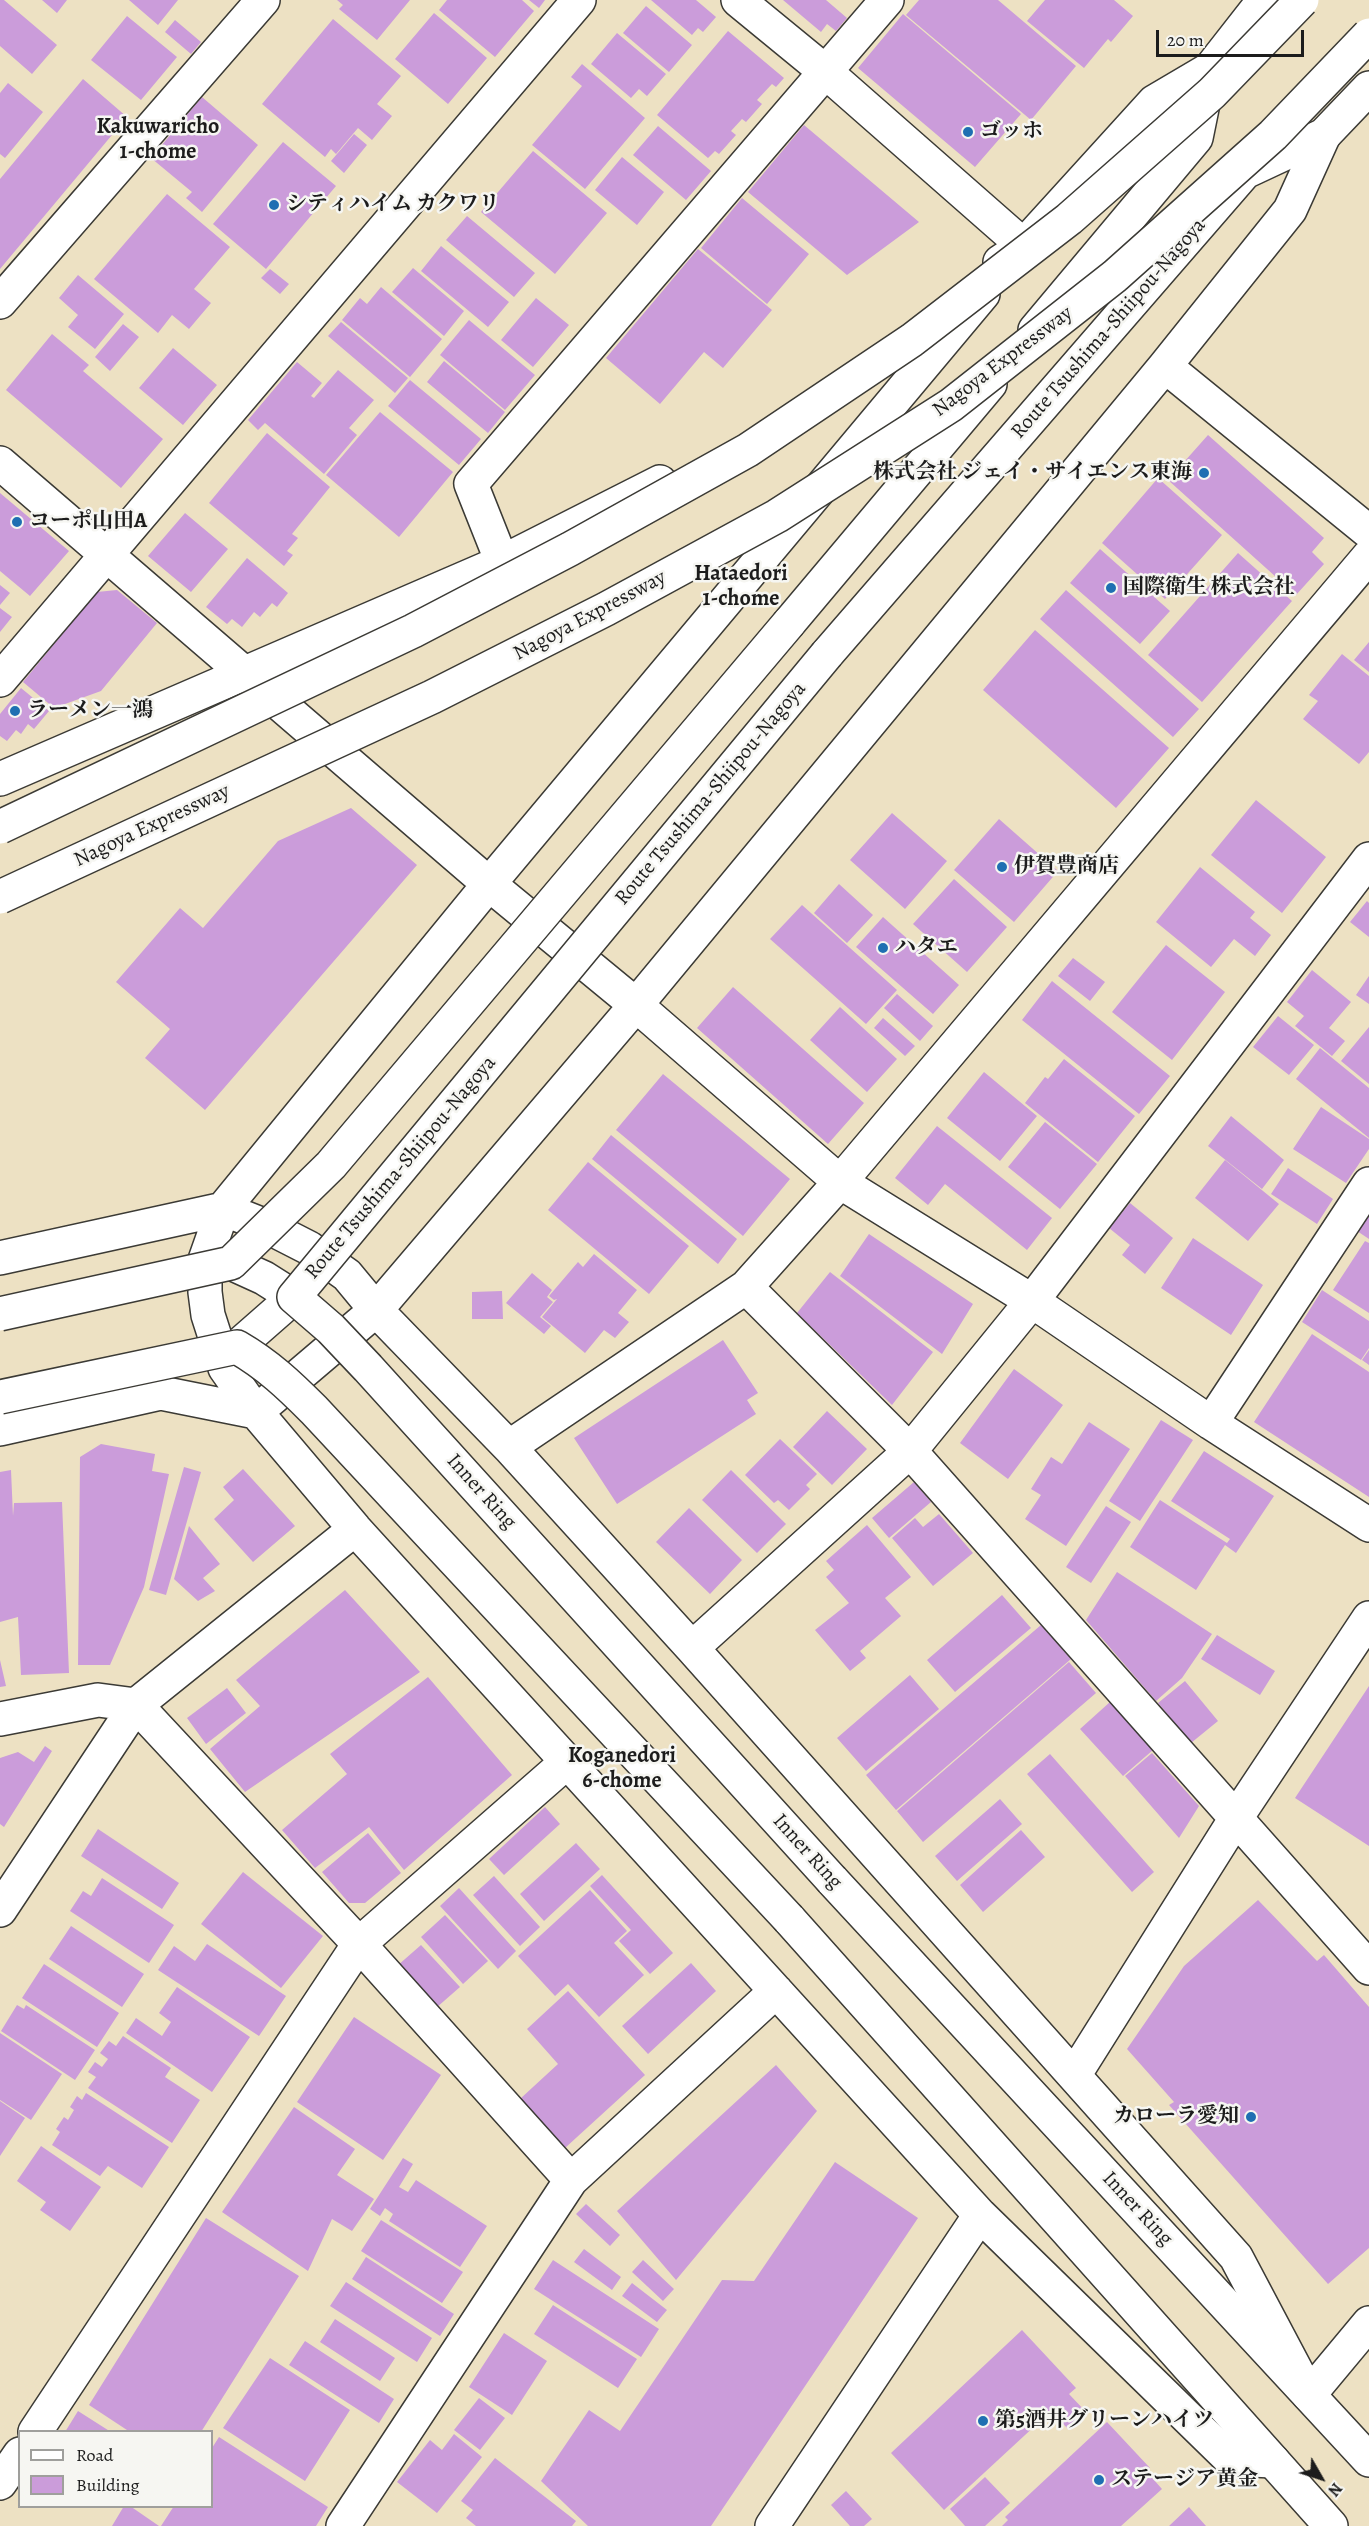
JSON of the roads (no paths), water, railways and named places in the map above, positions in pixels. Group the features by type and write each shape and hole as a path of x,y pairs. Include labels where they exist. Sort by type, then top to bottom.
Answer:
{"main road":[{"path":"0,302 263,0"},
{"path":"0,680 579,0"},
{"path":"738,0 827,73 1024,246"},
{"path":"502,562 471,484 827,73 887,0"},
{"path":"1264,0 1210,69 1154,102 1024,246 489,884 223,1209 206,1260 208,1315 225,1368 256,1412 355,1529 980,2215 1230,2459 1273,2461"},
{"path":"0,827 413,631 570,549 748,450 912,340 1069,219 1212,93 1302,0"},
{"name":"Nagoya Expressway","path":"0,897 432,697 606,609 777,516 951,405 1115,276 1273,135 1369,35"},
{"path":"0,1314 231,1263 331,1165 1196,138 1210,69"},
{"name":"Route Tsushima-Shiipou-Nagoya","path":"0,1397 237,1347 294,1297 827,654 1245,172 1324,135 1369,88"},
{"path":"256,1412 376,1310 636,1005 1165,366 1290,210 1324,135"},
{"path":"0,779 502,562 730,446 1024,246"},
{"path":"1165,366 1369,532"},
{"path":"0,463 489,884 636,1005 840,1182 1032,1300 1211,1423 1369,1526"},
{"path":"509,1447 746,1287 840,1182 1369,556"},
{"path":"692,1648 910,1451 1032,1300 1369,859"},
{"path":"1211,1423 1369,1184"},
{"path":"0,1258 223,1209 266,1226 309,1248 347,1275 376,1310 509,1447 692,1648 1075,2074 1236,2257 1309,2395 1369,2323"},
{"name":"Inner Ring","path":"231,1263 264,1278 294,1297 368,1368 832,1880 1369,2460"},
{"path":"746,1287 910,1451 1369,1968"},
{"path":"237,1347 280,1375 789,1919 1330,2526"},
{"path":"0,1429 161,1393 256,1412"},
{"path":"0,1910 136,1705 355,1529"},
{"path":"1075,2074 1236,1818 1369,1618"},
{"path":"0,1719 98,1700 136,1705 359,1944 572,2180"},
{"path":"35,2430 359,1944 567,1761"},
{"path":"343,2526 572,2180 776,1991"},
{"path":"772,2526 980,2215"},
{"path":"0,2483 18,2457"}],"place":[{"name":"ゴッホ","path":"968,132"},
{"name":"シティハイム カクワリ","path":"274,205"},
{"name":"株式会社 ジェイ・サイエンス東海","path":"1204,473"},
{"name":"コーポ山田A","path":"17,522"},
{"name":"国際衛生 株式会社","path":"1111,588"},
{"name":"ラーメン一鴻","path":"15,711"},
{"name":"伊賀豊商店","path":"1002,867"},
{"name":"ハタエ","path":"883,948"},
{"name":"カローラ愛知","path":"1251,2117"},
{"name":"第5酒井グリーンハイツ","path":"983,2421"},
{"name":"ステージア黄金","path":"1099,2480"}],"district":[{"name":"Kakuwaricho 1-chome","path":"158,140"},
{"name":"Hataedori 1-chome","path":"741,588"},
{"name":"Koganedori 6-chome","path":"622,1770"}]}
